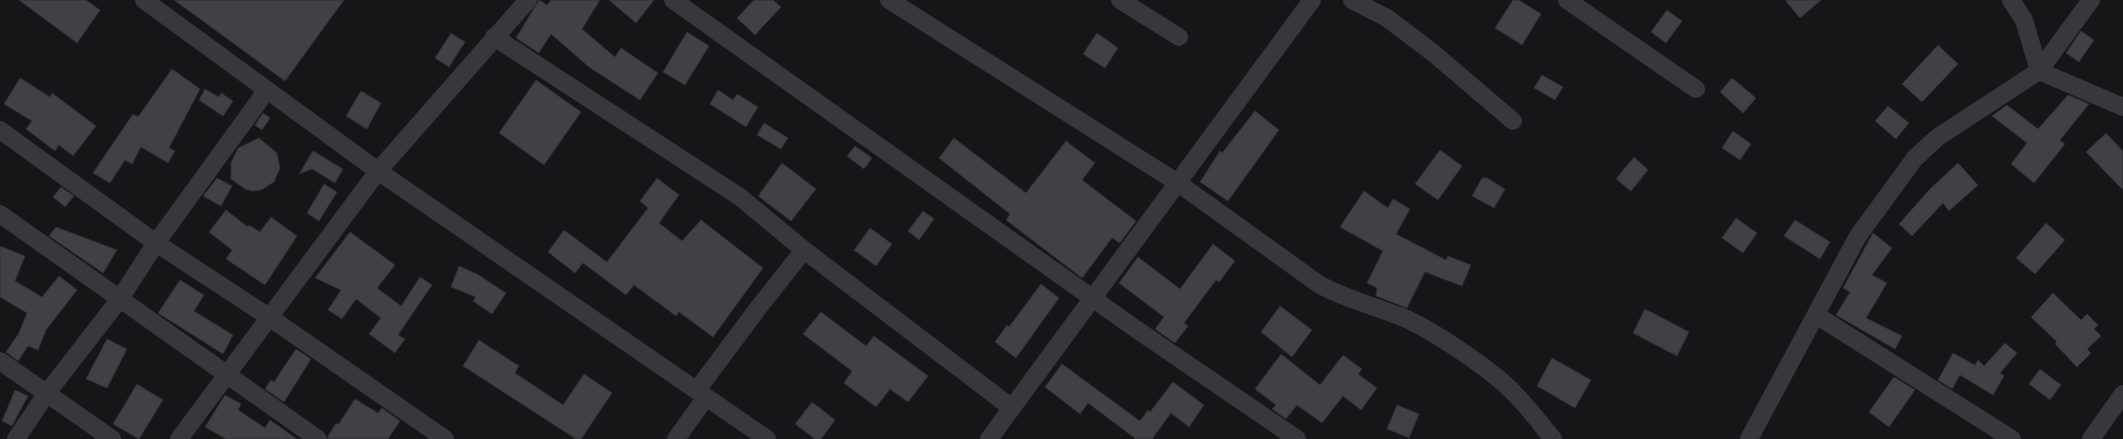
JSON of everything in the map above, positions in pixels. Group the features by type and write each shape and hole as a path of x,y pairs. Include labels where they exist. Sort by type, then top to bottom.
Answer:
{"street":[{"path":"144,0 378,171 767,439"},
{"path":"179,439 378,171 528,0"},
{"path":"673,0 1094,299 1297,439"},
{"path":"889,0 1178,183 1320,285 1336,294 1402,318 1425,329 1492,374 1513,391 1553,439"},
{"path":"1120,0 1179,37"},
{"path":"989,439 1094,299 1312,0"},
{"path":"1352,0 1387,18 1402,29 1514,120"},
{"path":"1567,0 1696,89"},
{"path":"2011,0 2024,20 2039,71"},
{"path":"1749,439 1858,236 1915,158 1938,137 2039,71 2091,0"},
{"path":"494,38 740,197 804,250 1012,408"},
{"path":"2039,71 2123,107"},
{"path":"16,439 47,393 119,300 156,243 267,90"},
{"path":"0,130 156,243 269,317 444,439"},
{"path":"0,214 318,439"},
{"path":"676,439 701,394 758,306 804,250"},
{"path":"1816,315 2012,439"},
{"path":"0,361 112,439"},
{"path":"2091,439 2123,394"}],"building":[{"path":"19,0 86,0 100,10 77,43"},
{"path":"174,0 344,0 285,81"},
{"path":"539,0 547,5 551,0 600,0 582,29 615,57 621,48 658,73 640,100 589,67 551,34 539,53 516,38"},
{"path":"609,0 654,0 636,23"},
{"path":"754,0 773,0 781,7 755,35 737,18"},
{"path":"1513,0 1519,0 1541,14 1522,45 1495,28"},
{"path":"1785,0 1821,0 1800,18"},
{"path":"1667,10 1682,21 1666,43 1651,32"},
{"path":"2081,31 2094,40 2079,62 2066,53"},
{"path":"687,32 709,46 685,85 663,72"},
{"path":"451,33 465,42 449,67 435,58"},
{"path":"1097,33 1118,48 1105,68 1083,54"},
{"path":"1938,45 1958,64 1922,102 1902,84"},
{"path":"172,69 200,89 169,148 175,151 168,163 141,147 132,164 125,160 110,183 93,173 133,114 138,117"},
{"path":"1542,75 1563,87 1555,100 1534,88"},
{"path":"20,78 50,97 52,93 96,126 73,156 59,145 55,151 26,129 32,121 4,104"},
{"path":"1732,78 1756,98 1743,113 1720,92"},
{"path":"536,80 581,112 544,165 499,133"},
{"path":"205,89 219,97 221,93 233,101 223,116 199,100"},
{"path":"718,90 733,100 737,94 758,107 746,127 710,104"},
{"path":"361,91 381,103 367,129 346,116"},
{"path":"2068,95 2089,104 2060,140 2065,144 2034,183 2011,164 2027,143 1992,116 2007,105 2038,129"},
{"path":"1888,106 1909,123 1896,139 1875,121"},
{"path":"1255,111 1279,130 1228,201 1200,182 1220,151 1222,153"},
{"path":"263,113 270,118 262,130 255,125"},
{"path":"764,123 788,138 781,149 757,135"},
{"path":"1733,131 1751,144 1740,160 1722,148"},
{"path":"2106,133 2123,151 2123,190 2086,152"},
{"path":"259,138 277,153 280,168 274,182 261,190 253,191 245,189 231,179 231,163 238,148"},
{"path":"954,138 1026,193 1066,141 1095,163 1082,180 1136,221 1120,243 1112,238 1082,278 1006,220 1010,214 939,158"},
{"path":"855,146 872,158 864,169 847,156"},
{"path":"1440,150 1462,166 1438,200 1415,184"},
{"path":"313,151 343,169 335,183 312,169 299,174"},
{"path":"1634,157 1648,170 1631,191 1616,179"},
{"path":"782,163 816,189 791,221 758,196"},
{"path":"1958,163 1978,185 1949,211 1943,203 1912,236 1899,224 1930,189"},
{"path":"217,178 232,186 221,206 203,196"},
{"path":"657,178 679,195 659,223 682,241 701,220 763,268 713,337 679,312 676,316 634,285 626,295 583,263 575,273 548,252 564,230 607,262 648,208 640,201"},
{"path":"1482,178 1487,178 1505,189 1494,208 1472,196"},
{"path":"324,184 337,192 319,221 307,213"},
{"path":"61,187 74,196 65,207 53,197"},
{"path":"1364,191 1388,208 1393,199 1410,209 1396,234 1446,260 1448,256 1471,265 1462,286 1425,272 1407,308 1376,296 1377,288 1367,283 1383,251 1340,227"},
{"path":"226,210 248,227 249,225 260,232 271,217 297,236 265,285 226,259 232,250 209,232"},
{"path":"923,211 934,219 919,240 908,231"},
{"path":"1736,218 1757,233 1743,253 1722,238"},
{"path":"1795,220 1830,242 1820,259 1784,236"},
{"path":"2046,223 2065,240 2035,274 2016,258"},
{"path":"56,227 117,250 103,273 49,236"},
{"path":"870,228 892,244 876,266 854,250"},
{"path":"350,232 395,265 377,288 401,306 420,277 432,285 398,335 405,339 395,353 369,334 381,318 356,299 342,319 328,310 341,290 315,278"},
{"path":"1873,233 1892,248 1872,275 1887,283 1866,318 1902,336 1895,349 1836,315 1850,292 1843,288"},
{"path":"1213,244 1235,261 1219,282 1216,280 1184,323 1188,326 1175,343 1155,329 1164,317 1119,283 1138,257 1180,289"},
{"path":"0,246 25,256 15,281 42,297 59,276 77,290 46,330 38,350 28,346 18,361 6,352 19,333 27,313 0,297"},
{"path":"459,266 477,274 506,293 492,314 473,301 476,297 451,287"},
{"path":"180,280 204,295 194,311 233,335 223,354 158,313"},
{"path":"1041,284 1059,298 1016,358 995,342 1007,325 1009,327"},
{"path":"2053,293 2081,320 2087,314 2098,325 2094,329 2101,336 2087,349 2091,353 2077,367 2055,344 2057,342 2031,317"},
{"path":"1280,306 1312,330 1292,357 1261,332"},
{"path":"1645,309 1689,332 1677,356 1633,333"},
{"path":"821,312 866,346 874,336 928,376 908,402 890,389 876,407 844,383 852,371 803,334"},
{"path":"107,339 127,349 107,388 86,379"},
{"path":"479,340 519,366 515,373 563,405 584,374 612,393 581,439 576,439 463,366"},
{"path":"2005,343 2017,353 2000,373 2004,376 1993,395 1960,375 1952,389 1938,380 1953,353 1975,365 1978,360 1984,366"},
{"path":"296,349 311,359 284,402 265,389 271,380 274,382"},
{"path":"1281,354 1320,385 1343,355 1362,369 1358,374 1377,388 1361,410 1343,396 1322,423 1297,405 1286,419 1272,409 1276,405 1255,389"},
{"path":"1552,358 1591,380 1575,408 1537,386"},
{"path":"1062,364 1140,421 1148,410 1150,412 1173,382 1204,405 1189,427 1171,413 1152,439 1136,439 1088,403 1080,414 1045,387"},
{"path":"2040,369 2061,385 2050,400 2029,384"},
{"path":"1894,377 1915,390 1889,427 1869,412"},
{"path":"137,384 163,400 139,439 113,424"},
{"path":"15,390 28,396 12,426 2,421"},
{"path":"225,395 241,404 238,410 265,428 270,420 297,439 226,439 205,427"},
{"path":"355,399 378,413 382,408 400,421 388,439 328,439 336,423 338,425"},
{"path":"812,402 835,420 821,439 815,439 795,424"},
{"path":"1397,405 1419,414 1409,438 1387,429"}]}
